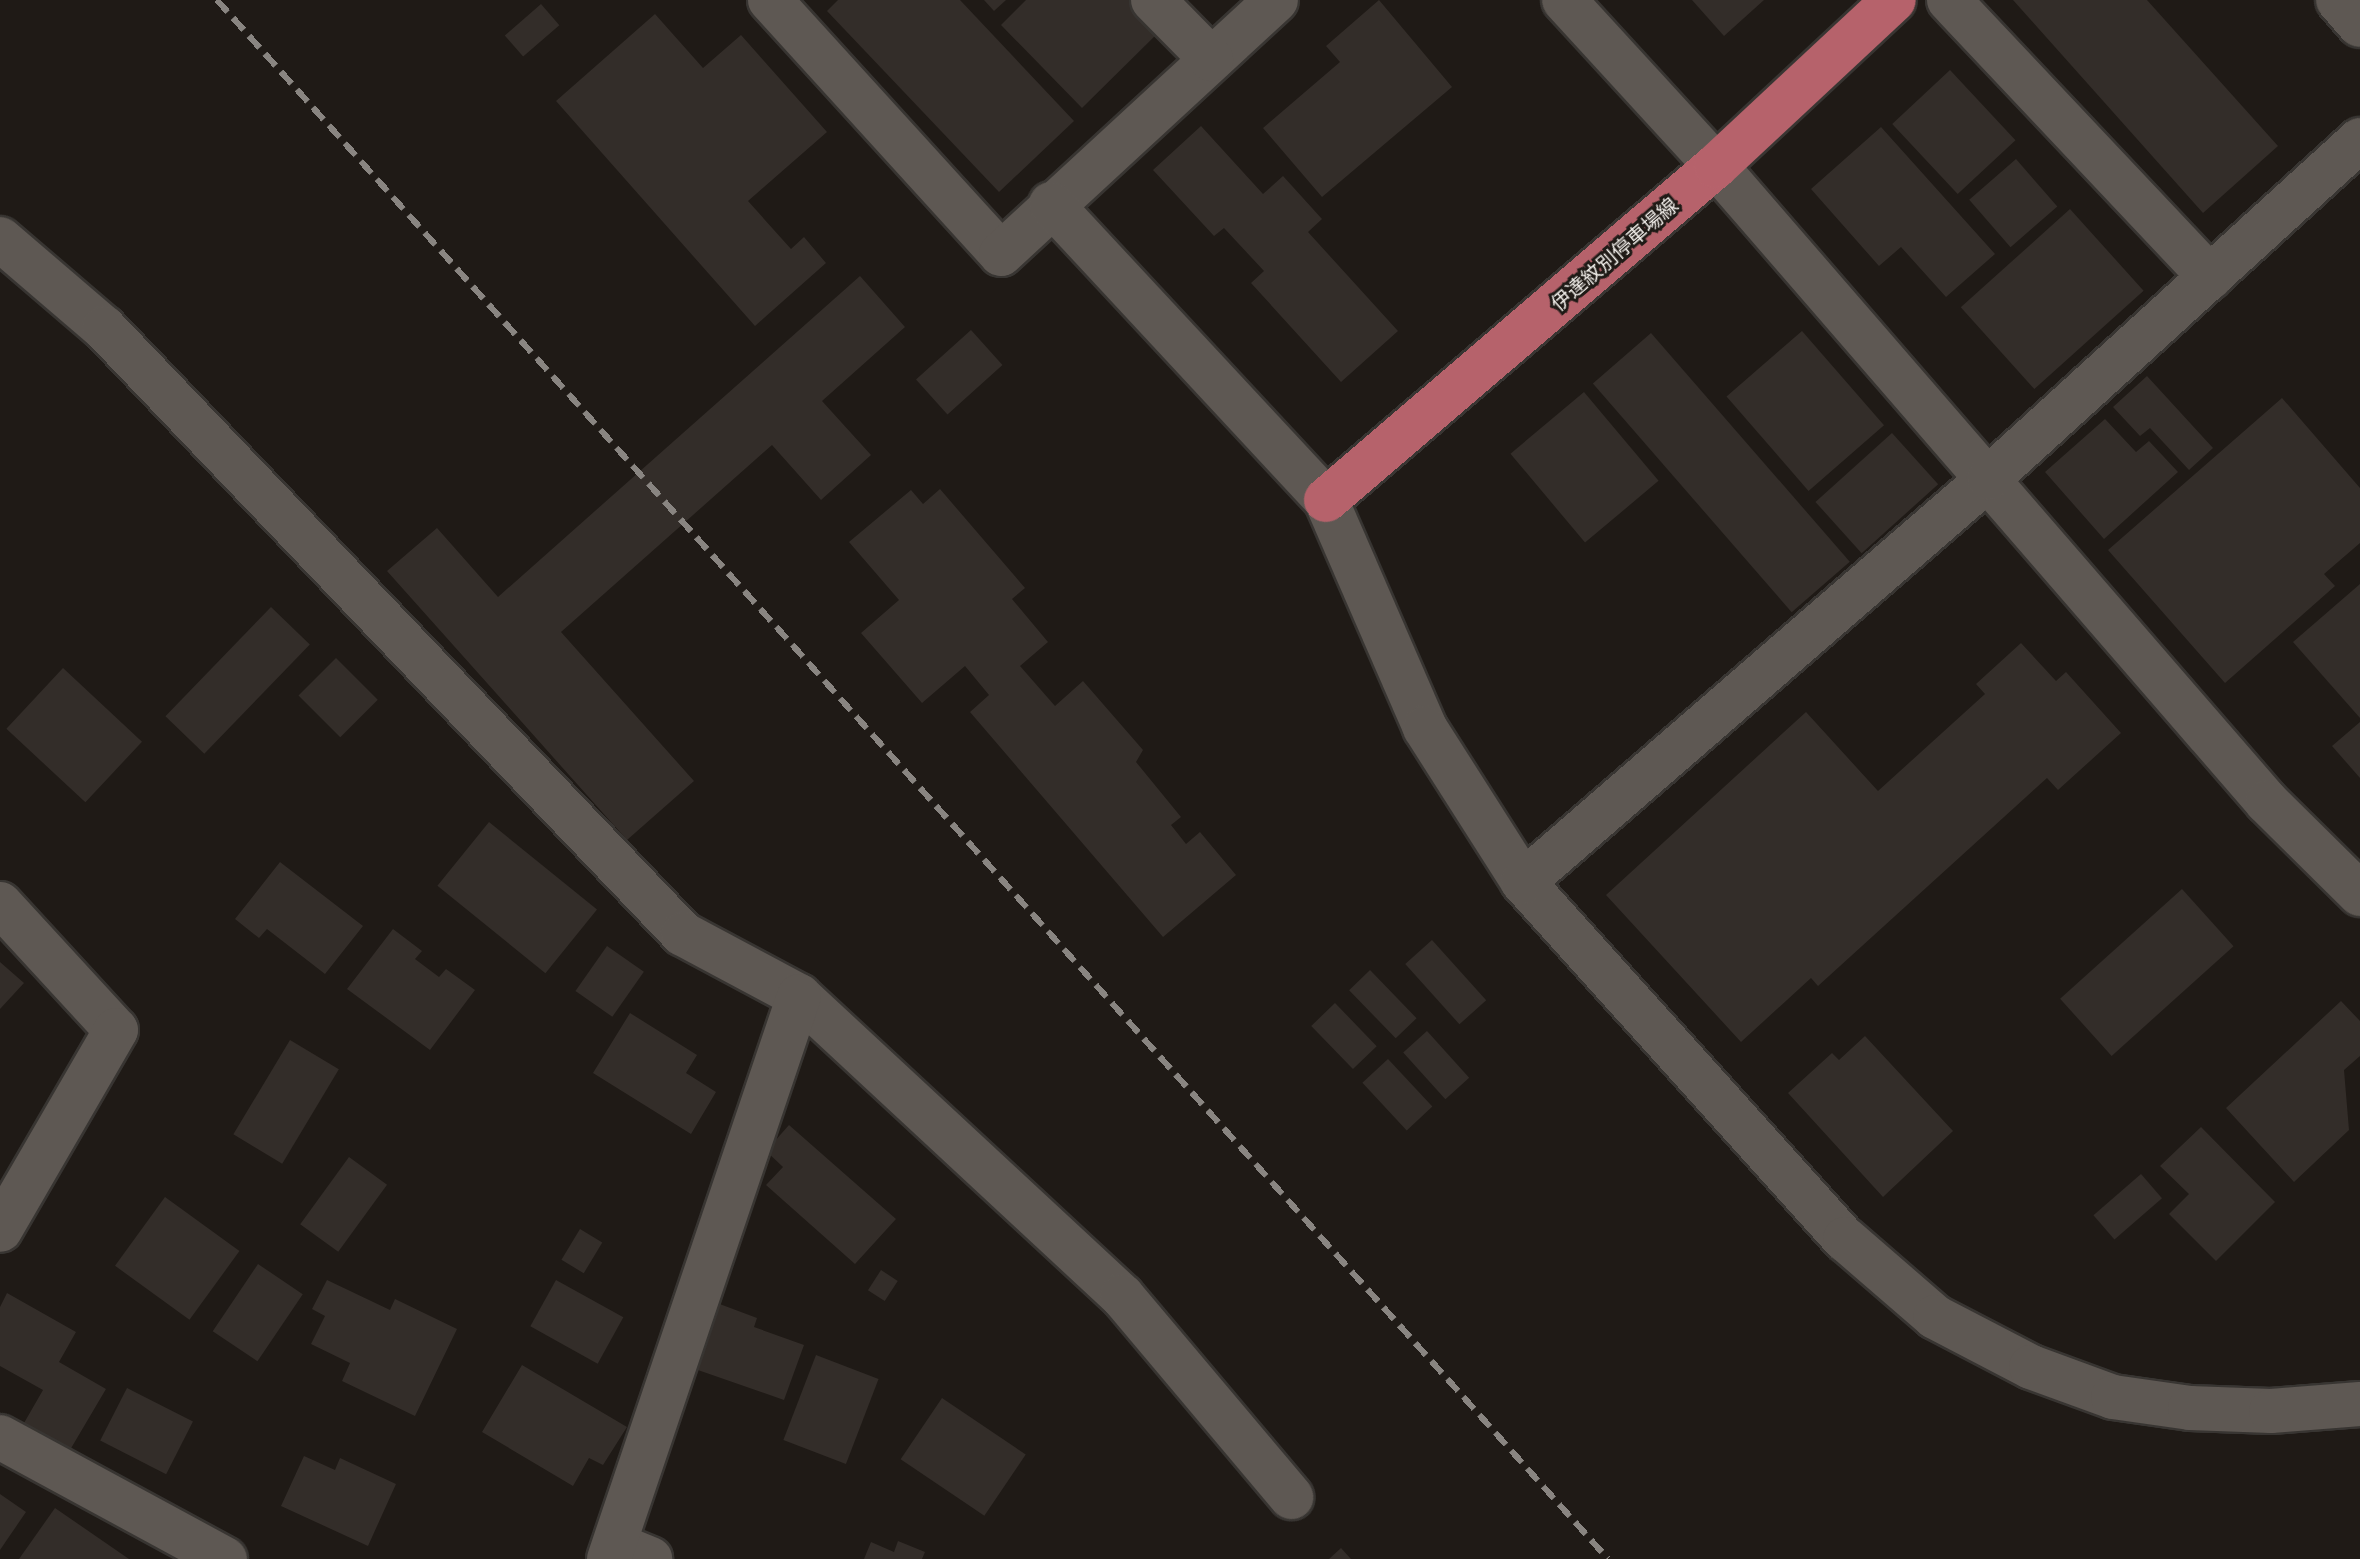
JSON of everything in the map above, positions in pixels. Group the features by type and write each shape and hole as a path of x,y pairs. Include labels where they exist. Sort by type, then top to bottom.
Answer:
{"main road":[{"name":"伊達紋別停車場線","path":"1326,500 1716,166 1894,0"}],"street":[{"path":"770,0 1001,254 1051,204 1276,0"},
{"path":"1153,0 1211,59"},
{"path":"1564,0 1716,166 2267,802 2360,894"},
{"path":"1949,0 2210,277"},
{"path":"2338,0 2360,25"},
{"path":"1523,882 1989,478 2360,140"},
{"path":"1051,204 1326,500 1425,728 1523,882 1845,1239 1935,1317 2031,1367 2113,1397 2190,1408 2271,1411 2360,1404"},
{"path":"0,239 104,328 683,934 799,996 1122,1296 1291,1497"},
{"path":"0,904 116,1030 0,1230"},
{"path":"625,1554 799,996"},
{"path":"0,1437 225,1559"}],"building":[{"path":"838,0 960,0 1074,121 999,192 827,11"},
{"path":"984,0 1006,0 994,11"},
{"path":"1026,0 1135,0 1163,28 1082,108 1001,25"},
{"path":"1379,0 1452,87 1322,197 1263,128 1340,62 1326,46"},
{"path":"1692,0 1764,0 1724,36"},
{"path":"2013,0 2147,0 2278,146 2203,213"},
{"path":"541,4 559,25 523,57 505,35"},
{"path":"655,14 703,68 741,35 827,132 748,201 791,249 804,237 826,263 755,326 556,101"},
{"path":"1950,70 2015,140 1958,194 1892,124"},
{"path":"1201,126 1263,194 1283,176 1322,219 1308,232 1398,331 1341,382 1251,283 1264,271 1224,228 1214,236 1153,170"},
{"path":"1881,127 1995,254 1946,297 1901,247 1879,266 1811,189"},
{"path":"2016,159 2057,207 2011,247 1969,200"},
{"path":"2070,209 2144,291 2034,389 1961,307"},
{"path":"860,276 905,327 822,401 871,455 821,500 772,445 561,632 694,781 627,840 387,571 437,528 498,597"},
{"path":"971,330 1002,365 947,414 916,380"},
{"path":"1802,331 1884,425 1809,491 1727,397"},
{"path":"1651,333 1850,562 1792,612 1593,384"},
{"path":"2147,376 2213,448 2189,470 2150,428 2140,436 2113,407"},
{"path":"1584,392 1659,481 1585,543 1510,454"},
{"path":"2282,398 2360,488 2360,543 2324,574 2335,586 2225,683 2108,550"},
{"path":"2105,419 2136,452 2149,441 2178,472 2104,539 2045,472"},
{"path":"1892,433 1938,484 1862,553 1815,502"},
{"path":"940,489 1025,588 1012,599 1048,642 1020,666 1055,706 1083,681 1143,750 1136,762 1181,817 1171,825 1186,844 1200,832 1236,875 1163,937 970,712 989,695 965,666 922,703 861,633 899,600 849,542 911,490 923,504"},
{"path":"2360,584 2360,718 2293,642"},
{"path":"271,607 310,645 204,754 165,716"},
{"path":"2021,643 2056,681 2066,672 2121,733 2058,790 2047,778 1818,986 1811,978 1741,1042 1606,895 1806,712 1878,791 1985,694 1976,684"},
{"path":"336,658 378,700 340,737 299,695"},
{"path":"63,668 142,742 85,802 6,729"},
{"path":"2360,722 2360,778 2332,746"},
{"path":"489,822 597,909 545,973 437,886"},
{"path":"280,862 363,926 325,974 267,929 259,938 235,919"},
{"path":"2182,889 2234,946 2112,1056 2060,999"},
{"path":"393,929 422,951 415,959 439,977 446,969 475,990 430,1050 347,989"},
{"path":"1432,940 1486,1000 1459,1024 1405,964"},
{"path":"607,946 644,972 612,1017 575,991"},
{"path":"0,962 24,983 0,1009"},
{"path":"1370,970 1417,1018 1396,1038 1349,990"},
{"path":"2341,1001 2360,1021 2360,1056 2344,1070 2349,1130 2294,1182 2226,1108"},
{"path":"1335,1003 1377,1046 1353,1069 1311,1026"},
{"path":"630,1013 697,1055 686,1073 716,1092 691,1134 593,1073"},
{"path":"1427,1031 1469,1078 1445,1099 1403,1052"},
{"path":"1865,1036 1953,1131 1883,1197 1788,1093 1832,1053 1839,1060"},
{"path":"290,1040 339,1069 282,1164 233,1134"},
{"path":"1388,1059 1432,1107 1407,1130 1362,1083"},
{"path":"789,1125 896,1219 855,1264 766,1185 783,1167 766,1151"},
{"path":"2201,1127 2275,1202 2216,1261 2169,1214 2189,1194 2160,1166"},
{"path":"349,1157 387,1185 338,1252 300,1224"},
{"path":"2141,1174 2162,1198 2114,1239 2093,1215"},
{"path":"165,1197 239,1251 189,1320 115,1266"},
{"path":"580,1229 602,1242 584,1273 561,1260"},
{"path":"258,1264 303,1294 257,1361 213,1331"},
{"path":"881,1270 898,1281 885,1301 868,1290"},
{"path":"327,1280 390,1310 395,1299 457,1329 415,1416 342,1381 350,1363 311,1344 325,1316 312,1309"},
{"path":"556,1280 623,1317 598,1364 530,1326"},
{"path":"7,1293 76,1332 59,1362 106,1389 70,1450 24,1423 43,1390 0,1366 0,1307"},
{"path":"717,1303 757,1318 754,1327 804,1345 784,1400 695,1369"},
{"path":"816,1355 879,1379 846,1464 783,1440"},
{"path":"522,1365 627,1427 603,1465 589,1458 573,1486 482,1432"},
{"path":"127,1388 193,1422 166,1474 100,1441"},
{"path":"942,1398 1026,1454 984,1516 901,1459"},
{"path":"304,1456 335,1470 340,1458 396,1484 368,1546 281,1506"},
{"path":"0,1494 26,1512 0,1550"},
{"path":"55,1508 129,1559 19,1559"},
{"path":"898,1541 925,1552 922,1559 864,1559 871,1542 894,1552"},
{"path":"1341,1548 1351,1559 1329,1559"}],"railway":[{"path":"217,0 1608,1559"}]}
